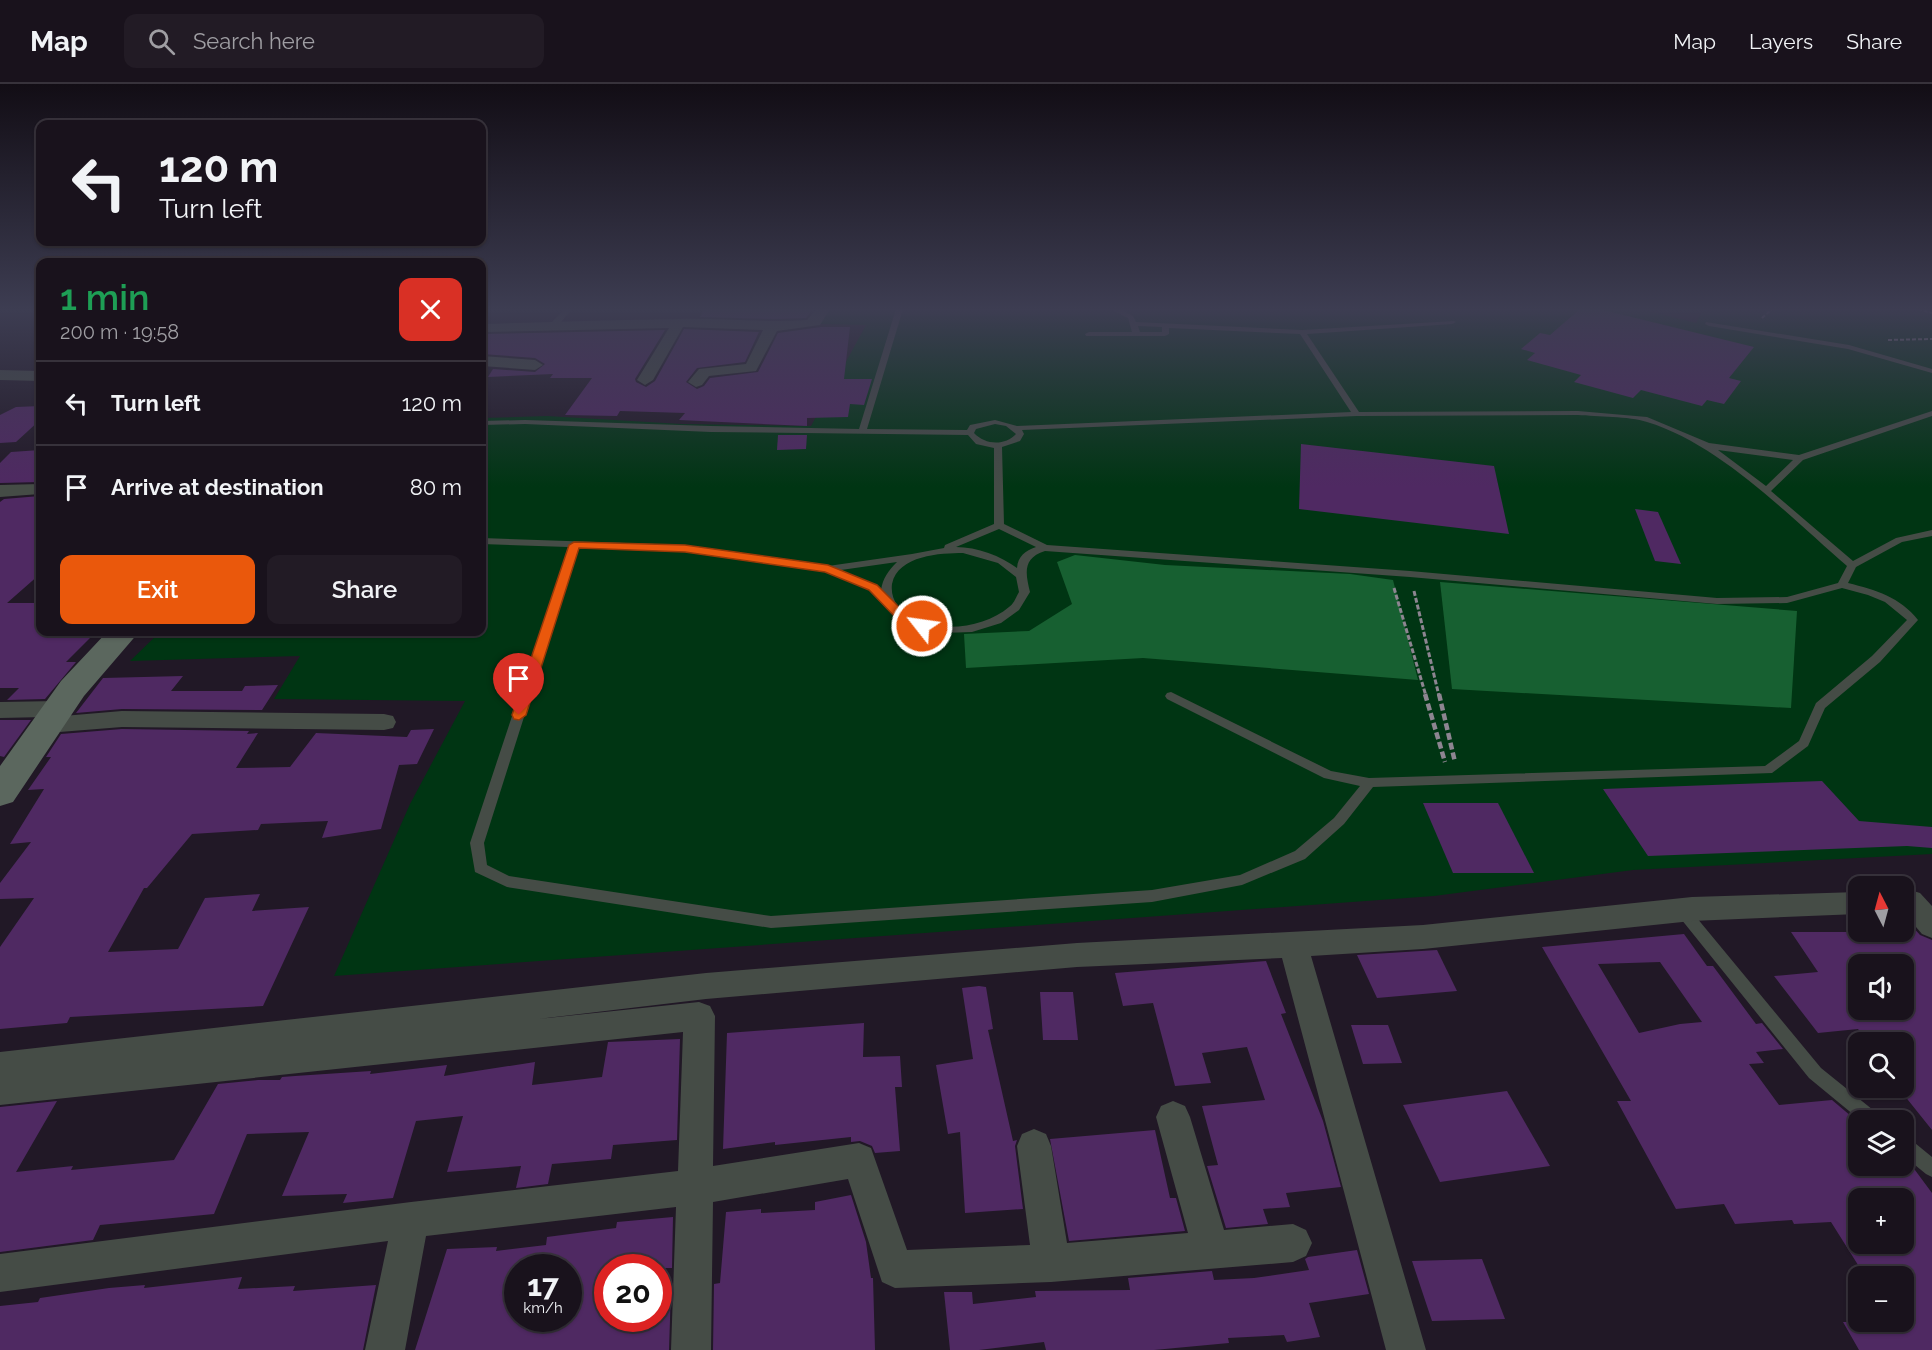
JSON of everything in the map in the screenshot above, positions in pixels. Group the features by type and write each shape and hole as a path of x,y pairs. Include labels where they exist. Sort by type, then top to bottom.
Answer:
{"main road":[{"path":"0,793 53,717 108,646 119,636"}],"street":[{"path":"645,380 653,368"},
{"path":"696,382 704,372 749,368"},
{"path":"0,375 36,376"},
{"path":"0,491 36,489"},
{"path":"0,710 53,717 384,723"},
{"path":"1915,900 1932,926"},
{"path":"0,1067 706,986 1077,955 1423,937 1682,910 1848,903"},
{"path":"1293,945 1406,1350"},
{"path":"0,1090 699,1016 691,1350"},
{"path":"1173,1117 1211,1248"},
{"path":"1034,1146 1051,1263"},
{"path":"0,1274 411,1220 694,1187 859,1160 895,1269 1051,1263 1293,1243"},
{"path":"386,1350 411,1220"}],"lane":[{"path":"862,432 882,368"},
{"path":"1326,368 1357,414"},
{"path":"970,433 973,427 994,422 1007,423 1017,428 1357,414 1578,413 1647,419 1708,446 1766,491 1852,564"},
{"path":"1766,491 1800,458 1932,413"},
{"path":"486,423 970,433"},
{"path":"970,433 973,439 982,444 998,445 1017,439 1020,434 1017,428"},
{"path":"998,445 999,525"},
{"path":"1708,446 1800,458"},
{"path":"828,569 915,557 938,551 999,525 1045,548"},
{"path":"1842,585 1852,564 1899,540 1932,533"},
{"path":"486,542 685,548 828,569 873,588 901,616 922,626 949,630 978,628 1002,620 1019,607 1025,592 1022,576 1023,560 1031,552 1045,548 1410,574 1717,601 1787,600 1842,585 1884,596 1902,607 1913,620 1876,659 1820,706 1803,742 1768,770 1369,783 1328,775 1171,696"},
{"path":"574,545 477,843 480,868 507,881 771,922 1152,896 1242,880 1300,855 1339,821 1369,783"},
{"path":"938,551 964,550 988,554 1009,563 1022,576"},
{"path":"888,602 885,589 890,576 900,566 915,557"},
{"path":"1682,910 1815,1073 1860,1110"},
{"path":"1914,1153 1932,1168"}],"path":[{"path":"1390,573 1455,780"},
{"path":"1410,574 1455,780"}],"green space":[{"path":"843,368 1932,368 1932,854 1633,870 1434,896 334,976 410,804 465,701 274,699 300,656 130,661 156,636 486,636 486,418 547,416 682,424 811,426"},
{"path":"1075,555 1165,565 1350,574 1393,580 1418,680 1143,658 966,668 964,634 1029,631 1072,604 1057,562"},
{"path":"1440,582 1797,611 1791,708 1452,689"}],"building":[{"path":"540,368 642,368 635,379 636,382 646,387 655,381 662,368 697,368 686,382 697,389 704,386 710,378 758,372 760,368 845,368 844,379 872,379 864,405 850,404 848,417 807,418 807,426 679,420 685,413 620,411 617,416 565,415 592,378 550,378 553,374 488,377 493,369 535,372"},
{"path":"1556,368 1737,368 1729,378 1741,381 1724,404 1707,400 1702,406 1641,390 1633,398 1574,382 1581,375"},
{"path":"36,406 36,424 16,442 0,443 0,415 16,407"},
{"path":"778,435 807,435 806,449 777,450"},
{"path":"1301,444 1494,466 1509,534 1299,509"},
{"path":"36,450 36,482 0,483 0,463 11,452"},
{"path":"36,496 36,578 7,603 36,603 36,636 85,636 83,638 90,638 66,662 76,662 45,699 7,700 19,688 0,688 0,502 4,499"},
{"path":"1635,509 1658,512 1681,564 1655,561"},
{"path":"183,676 171,691 242,691 245,686 278,685 262,710 122,709 76,713 103,678"},
{"path":"0,720 31,720 4,757 0,756"},
{"path":"122,729 258,733 236,768 290,767 316,733 407,737 411,730 434,729 417,764 399,765 381,829 322,838 328,821 261,824 258,830 192,834 147,888 144,888 108,952 178,949 205,898 260,894 252,911 309,907 263,1006 70,1017 67,1023 0,1029 0,947 34,898 0,899 0,883 31,842 10,844 44,789 28,790 51,757 46,757 61,734"},
{"path":"1822,781 1859,821 1932,827 1932,848 1907,846 1648,856 1603,789"},
{"path":"1423,803 1498,803 1534,873 1453,873"},
{"path":"1914,928 1920,935 1932,940 1932,1130 1906,1098 1914,1098 1914,1032 1860,1032 1858,1029 1818,1033 1774,976 1818,972 1791,932 1848,932 1848,942 1914,942"},
{"path":"1684,934 1707,966 1713,966 1756,1024 1762,1023 1783,1049 1756,1052 1764,1063 1749,1064 1779,1105 1832,1100 1848,1114 1848,1176 1914,1176 1914,1169 1932,1193 1932,1350 1859,1350 1849,1332 1914,1332 1914,1266 1859,1266 1851,1254 1914,1254 1914,1188 1848,1188 1848,1249 1831,1222 1794,1224 1792,1220 1735,1224 1724,1204 1676,1209 1617,1101 1631,1101 1542,947","holes":["1660,962 1702,1022 1680,1024 1639,1033 1598,964"]},
{"path":"1437,950 1457,991 1377,998 1357,955"},
{"path":"1266,961 1286,1013 1281,1014 1323,1121 1341,1187 1286,1193 1290,1207 1263,1209 1268,1224 1226,1228 1207,1166 1218,1165 1202,1106 1265,1100 1247,1047 1202,1053 1211,1083 1175,1086 1153,1003 1123,1006 1115,973"},
{"path":"986,987 993,1029 988,1030 1013,1141 1017,1140 1015,1146 1023,1209 965,1213 960,1132 948,1134 936,1065 973,1059 962,988"},
{"path":"1040,992 1073,992 1078,1040 1043,1040"},
{"path":"864,1023 863,1057 900,1056 902,1087 895,1087 900,1151 875,1153 872,1146 860,1141 851,1142 851,1137 775,1145 775,1142 723,1149 727,1033"},
{"path":"1351,1025 1388,1025 1402,1063 1363,1064"},
{"path":"680,1039 677,1140 613,1145 611,1159 552,1164 548,1184 516,1188 521,1166 447,1172 463,1116 416,1121 393,1198 343,1203 347,1194 282,1196 309,1132 247,1134 214,1214 100,1225 93,1240 0,1252 0,1107 57,1101 16,1172 73,1166 71,1170 174,1160 218,1084 371,1071 370,1074 447,1065 444,1076 535,1062 532,1085 602,1077 608,1042"},
{"path":"1507,1091 1550,1166 1440,1182 1403,1105"},
{"path":"1155,1130 1170,1198 1176,1198 1185,1231 1069,1241 1050,1139"},
{"path":"851,1195 866,1242 871,1278 873,1278 875,1350 713,1350 714,1284 720,1283 726,1212 761,1209 761,1213 815,1210 815,1202"},
{"path":"673,1217 672,1268 672,1254 594,1254 594,1332 670,1332 669,1350 415,1350 447,1249 497,1247 496,1251 546,1245 547,1237 616,1228 617,1222"},
{"path":"1357,1250 1369,1294 1309,1303 1320,1337 1287,1342 1284,1335 1228,1338 1229,1343 1154,1350 1046,1350 1044,1342 979,1350 950,1350 944,1292 972,1292 973,1304 1036,1297 1035,1291 1130,1290 1128,1278 1212,1271 1214,1280 1254,1278 1309,1270 1305,1259 1308,1257"},
{"path":"1482,1259 1505,1319 1432,1321 1412,1261"},
{"path":"242,1277 238,1289 295,1286 293,1291 376,1285 363,1350 0,1350 0,1306 38,1302 40,1298 109,1288 145,1285 144,1288"}],"route":[{"path":"519,715 574,545 685,548 828,569 873,588 901,616 922,626"}]}
